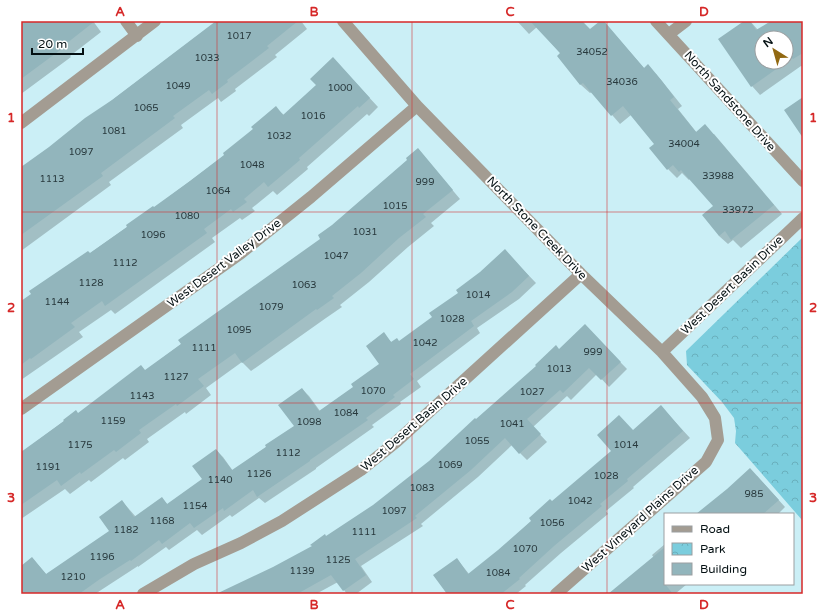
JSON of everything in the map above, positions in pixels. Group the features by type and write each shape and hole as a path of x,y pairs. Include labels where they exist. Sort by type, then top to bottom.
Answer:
{"street":[{"path":"126,21 137,36"},
{"path":"21,123 155,21"},
{"name":"North Stone Creek Drive","path":"343,21 417,106 582,274 662,352 702,397 715,418 718,440"},
{"name":"North Sandstone Drive","path":"656,21 803,181"},
{"path":"669,34 686,21"},
{"name":"West Desert Valley Drive","path":"21,409 241,253 311,197 417,106"},
{"name":"West Desert Basin Drive","path":"662,352 803,218"},
{"name":"West Desert Basin Drive","path":"144,594 194,564 241,543 282,521 361,470 396,442 582,274"},
{"name":"West Vineyard Plains Drive","path":"556,594 706,462 718,440"}],"green space":[{"path":"803,237 802,520 735,443 736,431 734,418 722,402 687,365 686,351"}],"building":[{"path":"21,21 95,21 62,47 63,48 21,79"},
{"path":"216,21 298,21 267,46 269,48 227,80 228,82 212,94 209,90 173,116 175,118 101,173 103,176 21,235 21,167"},
{"path":"530,21 582,21 590,29 600,21 604,21 644,68 648,64 674,97 670,100 696,132 705,124 774,205 731,240 725,231 719,236 702,215 713,206 681,170 679,172 673,165 667,170 649,148 654,144 623,106 611,116 583,83 580,85 557,56 560,53"},
{"path":"744,21 750,21 756,30 754,30 754,70 775,70 751,87 718,39"},
{"path":"771,21 803,21 803,53 794,58 794,30 756,30"},
{"path":"333,57 370,98 359,108 358,106 299,158 300,160 268,187 264,182 244,199 247,202 233,212 231,209 204,229 207,233 105,306 102,301 71,323 75,327 21,365 21,301 31,294 29,291 88,251 90,253 127,227 126,225 190,181 224,155 223,153 253,129 251,127 276,106 283,115 316,85 310,79"},
{"path":"803,97 803,138 784,110"},
{"path":"418,148 453,190 423,214 426,217 399,238 361,273 332,296 334,298 317,310 316,309 242,363 235,353 198,379 204,386 177,406 176,404 139,430 141,433 116,452 114,450 81,474 80,472 61,486 57,480 21,505 21,452 64,421 63,420 76,410 78,413 141,365 145,370 181,344 178,340 320,239 318,235 332,225 407,160 406,158"},
{"path":"505,249 529,276 512,292 471,321 474,326 410,374 414,379 393,395 395,397 366,418 368,420 310,461 257,497 253,490 224,511 223,508 194,528 190,523 162,544 159,540 131,561 130,560 100,579 79,594 24,594 21,590 21,566 32,557 46,574 109,531 99,517 122,500 134,517 162,497 167,504 202,479 192,466 216,449 232,470 266,447 265,445 294,426 278,405 302,388 319,411 353,387 351,384 379,364 366,346 384,332 391,342 397,338 399,341 432,317 429,313 458,293 456,290 480,272"},
{"path":"585,324 621,362 601,380 589,368 563,393 560,390 527,419 541,434 519,454 505,438 471,470 415,516 417,518 355,559 366,575 343,591 331,575 297,594 216,594 273,567 312,546 310,545 325,534 326,536 373,505 429,461 475,418 476,419 536,366 535,365 556,345 559,349"},
{"path":"661,405 683,431 627,479 628,481 600,504 602,506 554,546 519,578 520,579 501,594 447,594 433,575 457,558 468,574 531,521 529,518 550,499 552,501 611,451 597,435 619,415 633,430"},
{"path":"750,468 779,500 764,513 697,513"},
{"path":"664,548 664,585 666,585 673,594 608,594"}]}
